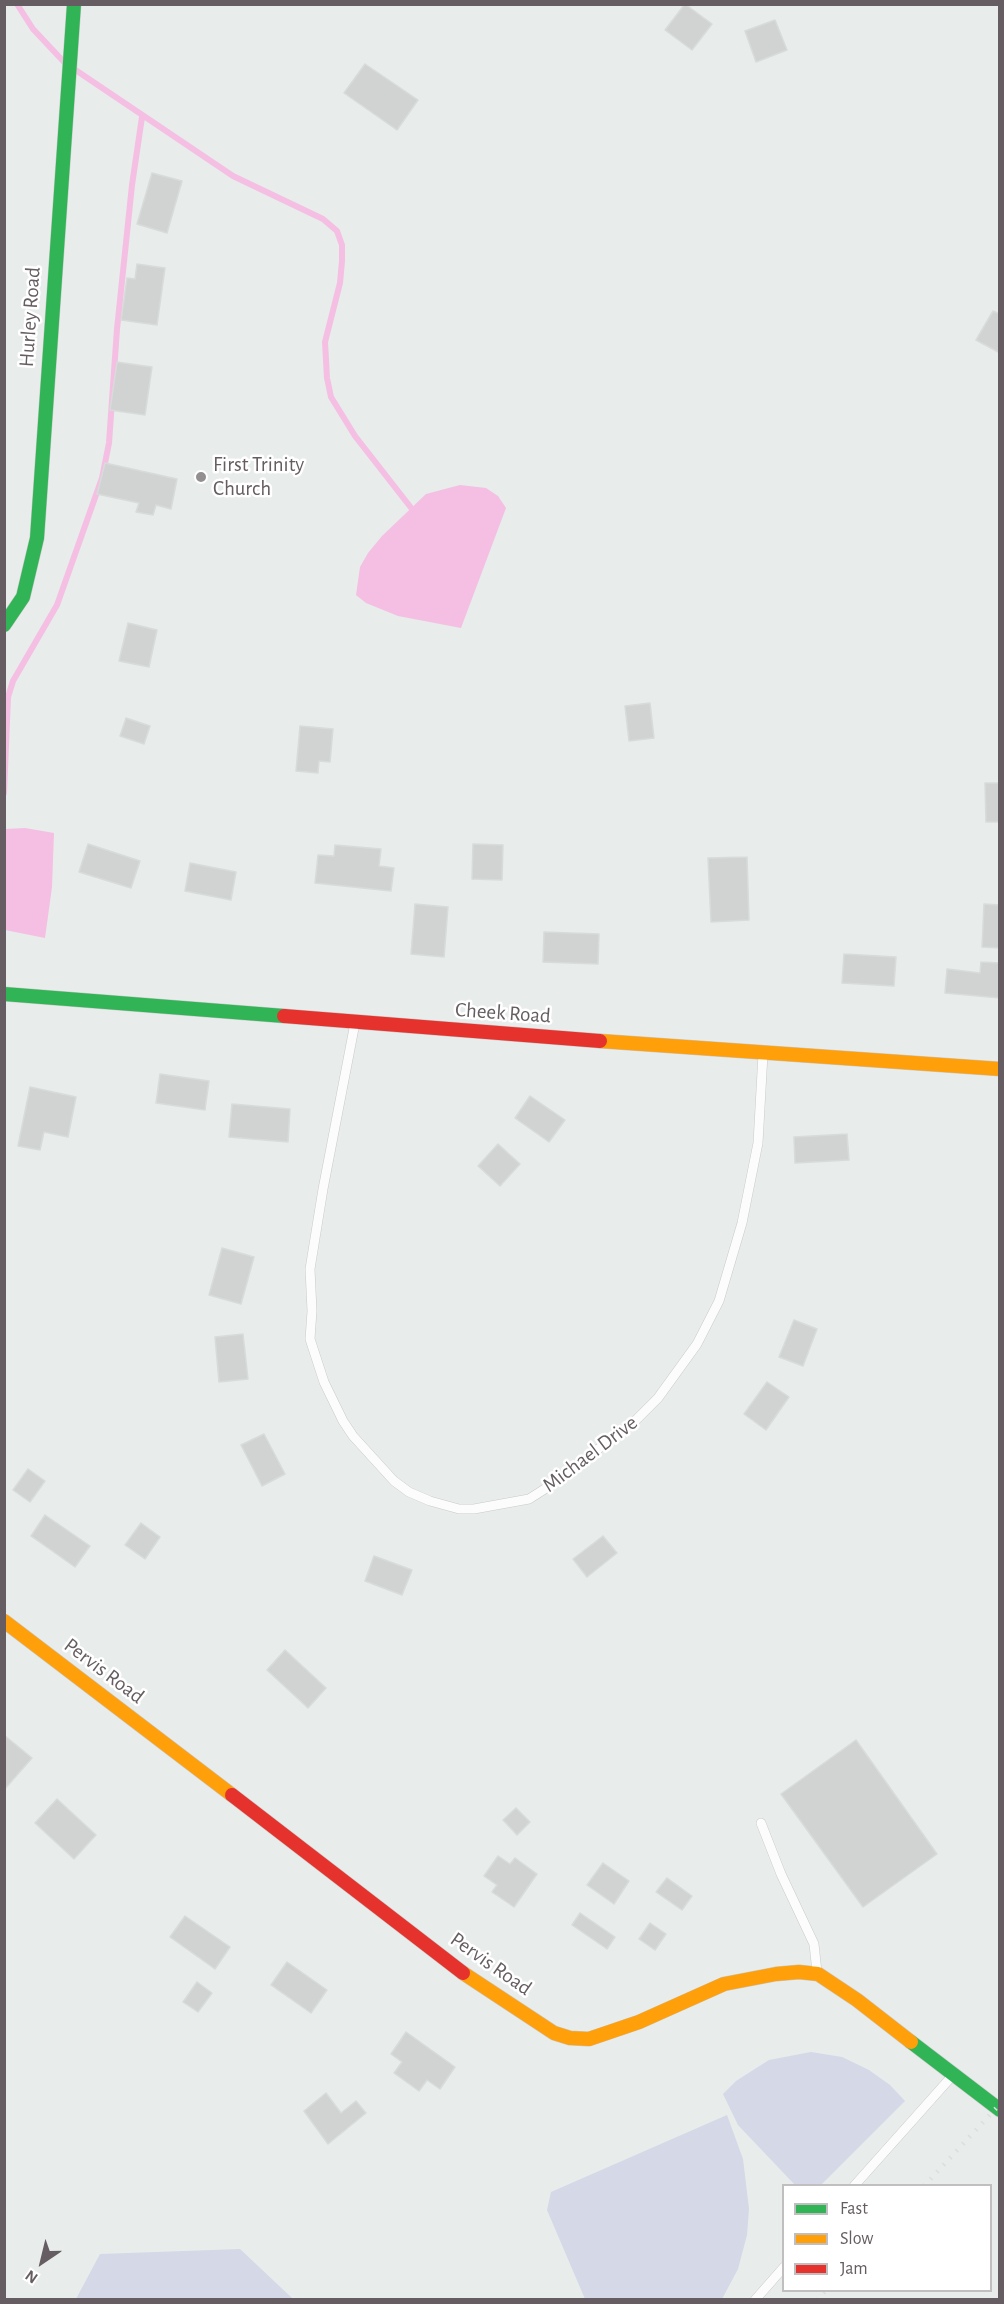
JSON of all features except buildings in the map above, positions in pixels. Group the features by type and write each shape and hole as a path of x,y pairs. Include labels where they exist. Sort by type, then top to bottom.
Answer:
{"street":[{"name":"Hurley Road","path":"4,625 22,597 37,538 74,4"},
{"name":"Cheek Road","path":"4,994 763,1054 999,1069"},
{"name":"Pervis Road","path":"4,1621 465,1974 554,2033 570,2038 589,2039 639,2022 692,1996 724,1984 776,1974 799,1972 818,1974"},
{"path":"818,1974 955,2073 999,2110"}],"lane":[{"name":"Michael Drive","path":"355,1023 310,1269 312,1311 310,1339 324,1382 353,1436 402,1487 430,1501 459,1509 474,1509 529,1499 551,1485 635,1421 658,1398 696,1344 718,1301 742,1223 758,1143 763,1054"},
{"path":"761,1823 781,1874 814,1944 818,1974"},
{"path":"856,2184 955,2073"},
{"path":"755,2300 782,2267"}],"shaded area":[{"path":"460,485 486,488 498,496 506,508 461,628 398,616 366,603 356,595 360,567 382,536 426,494"},
{"path":"25,828 54,833 52,887 45,938 5,930 5,829"},
{"path":"811,2052 842,2057 869,2070 890,2085 905,2101 822,2184 794,2184 738,2125 723,2094 736,2081 769,2060"},
{"path":"727,2115 743,2159 749,2209 747,2235 738,2269 722,2299 585,2299 547,2210 551,2192"},
{"path":"240,2249 293,2299 76,2299 100,2254"}],"waterway":[{"path":"17,4 33,29 64,62"},
{"path":"74,69 233,176 323,219 337,231 342,245 340,283 325,342 327,378 331,397 355,436 414,514"},
{"path":"4,793 8,697 13,681 57,605 102,478 109,443 117,329 132,185 142,117"}],"railway":[{"path":"926,2184 1000,2104"},
{"path":"817,2300 824,2292"}],"traffic: fast":[{"path":"4,625 23,597 37,538 74,4"},
{"path":"4,994 284,1016"},
{"path":"911,2042 1000,2110"}],"traffic: slow":[{"path":"600,1041 1000,1069"},
{"path":"4,1621 232,1795"},
{"path":"463,1973 554,2033 570,2038 589,2039 639,2022 724,1984 776,1974 799,1972 818,1974 857,2000 911,2042"}],"traffic: jam":[{"path":"284,1016 600,1041"},
{"path":"232,1795 463,1973"}],"place":[{"name":"First Trinity Church","path":"201,477"}]}
